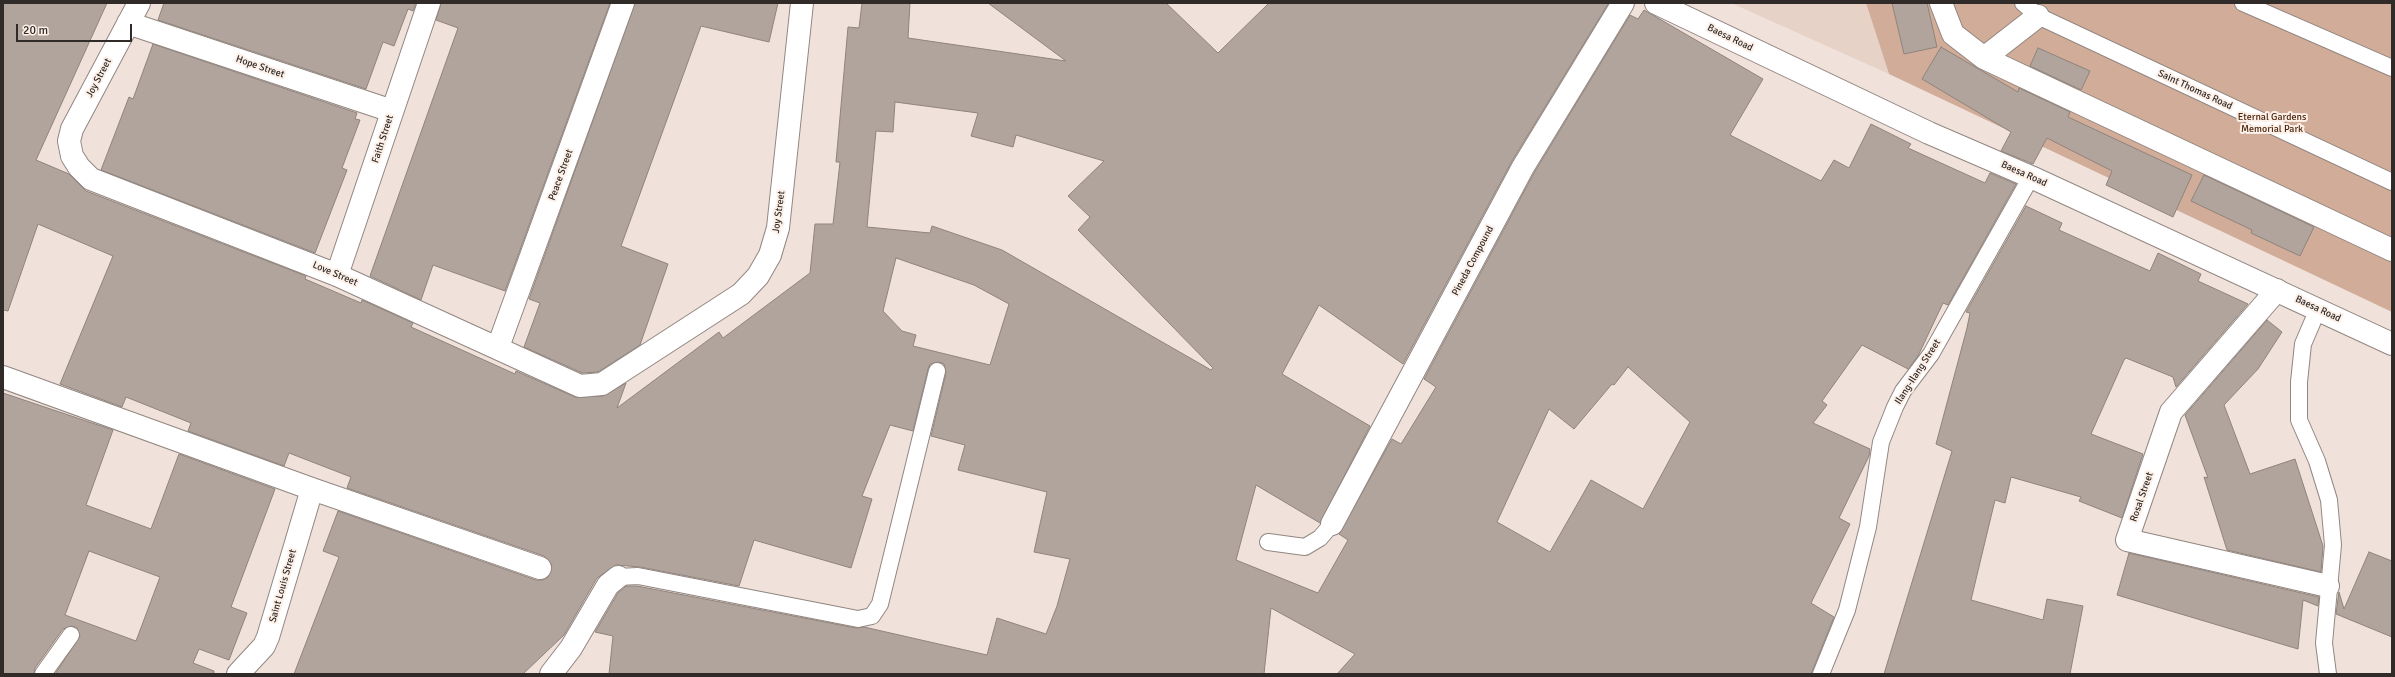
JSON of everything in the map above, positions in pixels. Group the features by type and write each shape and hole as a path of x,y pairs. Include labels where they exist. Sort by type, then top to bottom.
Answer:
{"street":[{"name":"Joy Street","path":"72,156 69,141 72,129 139,3"},
{"name":"Faith Street","path":"338,275 429,3"},
{"name":"Peace Street","path":"498,347 623,3"},
{"name":"Joy Street","path":"602,384 741,294 758,276 770,256 778,228 802,3"},
{"name":"Pineda Compound","path":"1332,524 1524,167 1623,3"},
{"name":"Baesa Road","path":"1656,3 1930,133 2031,177 2392,344"},
{"path":"1941,3 1953,34 1984,58 2392,250"},
{"path":"1984,58 2030,9"},
{"name":"Hope Street","path":"128,23 392,111"},
{"name":"Love Street","path":"72,156 79,167 91,179 338,275 498,347 580,386 602,384"},
{"name":"Rosal Street","path":"2277,290 2172,412 2127,540 2328,586"},
{"path":"3,377 312,489 540,568"},
{"name":"Saint Louis Street","path":"238,674 264,646 268,638 312,489"},
{"path":"551,674 571,648 608,584 618,577"}],"lane":[{"path":"2244,3 2392,68"},
{"name":"Saint Thomas Road","path":"2030,9 2392,182"},
{"name":"Ilang-Ilang Street","path":"1821,674 1847,610 1868,527 1881,442 1895,407 1903,391 1931,354 2031,177"},
{"path":"2318,309 2303,344 2299,382 2299,420 2317,461 2330,500 2333,545 2328,586 2324,643 2328,674"},
{"path":"618,577 638,576 858,619 872,616 880,604 937,371"},
{"path":"1268,542 1305,547 1320,538 1332,524"},
{"path":"43,674 71,635"}],"shaded area":[{"path":"1731,3 1866,3 1889,74"}],"green space":[{"name":"Eternal Gardens Memorial Park","path":"1866,3 2392,3 2392,312 1889,74"}],"building":[{"path":"3,3 107,3 36,160 69,174 86,191 306,276 305,279 361,303 362,300 413,323 411,327 515,374 516,371 575,397 603,396 626,383 617,408 719,332 723,338 810,273 815,224 833,224 840,162 836,162 848,27 859,28 862,3 910,3 908,38 1066,61 988,3 1166,3 1218,53 1269,3 1606,3 1608,4 1512,161 1403,364 1319,305 1282,374 1370,426 1320,523 1256,485 1236,560 1318,593 1348,540 1339,534 1392,439 1401,444 1436,387 1424,379 1534,173 1630,15 1638,19 1644,10 1763,79 1730,135 1821,181 1834,160 1849,168 1871,124 1911,144 1908,148 1985,183 1990,173 2016,184 1948,305 1943,303 1918,356 1908,369 1862,345 1822,401 1827,405 1813,423 1870,449 1869,456 1839,518 1850,524 1811,603 1834,617 1811,674 1337,674 1355,654 1271,608 1264,674 609,674 613,636 595,632 618,593 626,586 637,586 856,628 864,627 987,655 997,618 1046,634 1057,606 1070,559 1034,552 1047,492 958,470 965,445 931,436 946,373 944,364 939,362 930,364 928,369 913,431 890,425 862,496 872,499 851,568 754,540 739,586 640,567 616,565 597,578 564,635 523,674 294,674 339,557 323,551 338,511 536,580 543,580 548,577 552,565 544,556 347,488 351,477 289,453 284,466 188,431 191,423 126,397 122,407 60,384 113,256 38,224 8,311 3,310","holes":["895,102 978,113 971,136 1013,147 1016,135 1104,161 1068,196 1090,217 1078,230 1213,368 1211,370 1002,250 932,226 930,233 867,227 876,131 893,132","896,258 974,285 1009,304 990,365 913,346 916,335 902,331 883,311","1628,367 1690,422 1643,509 1591,480 1550,552 1497,522 1549,409 1574,429 1612,384 1614,385"]},
{"path":"164,3 416,3 413,11 408,9 394,46 383,42 366,89 158,20"},
{"path":"441,3 610,3 505,291 433,265 421,300 370,276 458,28 436,20"},
{"path":"635,3 778,3 769,42 701,26 621,246 668,264 640,345 598,372 582,373 524,347 540,303 529,299"},
{"path":"1892,3 1927,3 1937,47 1904,54"},
{"path":"153,44 357,113 355,119 360,120 342,168 347,170 315,253 101,170 129,97 133,99"},
{"path":"1941,47 2018,92 2019,88 2070,112 2068,117 2192,175 2173,217 2106,185 2112,171 2047,138 2033,164 2001,151 2011,132 1922,79"},
{"path":"2038,48 2090,71 2081,90 2030,66"},
{"path":"2204,175 2314,227 2300,256 2251,233 2252,230 2191,201"},
{"path":"2026,206 2062,223 2059,230 2150,271 2158,253 2201,274 2198,281 2248,304 2176,387 2173,377 2126,358 2124,360 2091,434 2143,454 2122,518 2079,501 2081,497 2011,477 2005,503 1995,500 1971,600 2043,620 2047,599 2083,606 2070,674 1884,674 1952,451 1936,444 1967,328 1970,313 1966,312"},
{"path":"2267,320 2282,332 2258,369 2224,405 2250,474 2295,459 2323,546 2321,572 2227,550 2204,477 2208,478 2185,415"},
{"path":"3,393 113,430 86,505 151,529 179,454 275,489 231,607 247,613 229,660 199,649 193,663 214,671 214,674 55,674 80,636 77,628 72,626 63,629 35,668 34,674 3,674","holes":["89,551 160,577 136,641 65,615"]},
{"path":"2369,552 2392,561 2392,637 2336,614 2339,592 2344,609"},
{"path":"2129,553 2319,597 2318,606 2303,600 2298,649 2117,595"}]}
